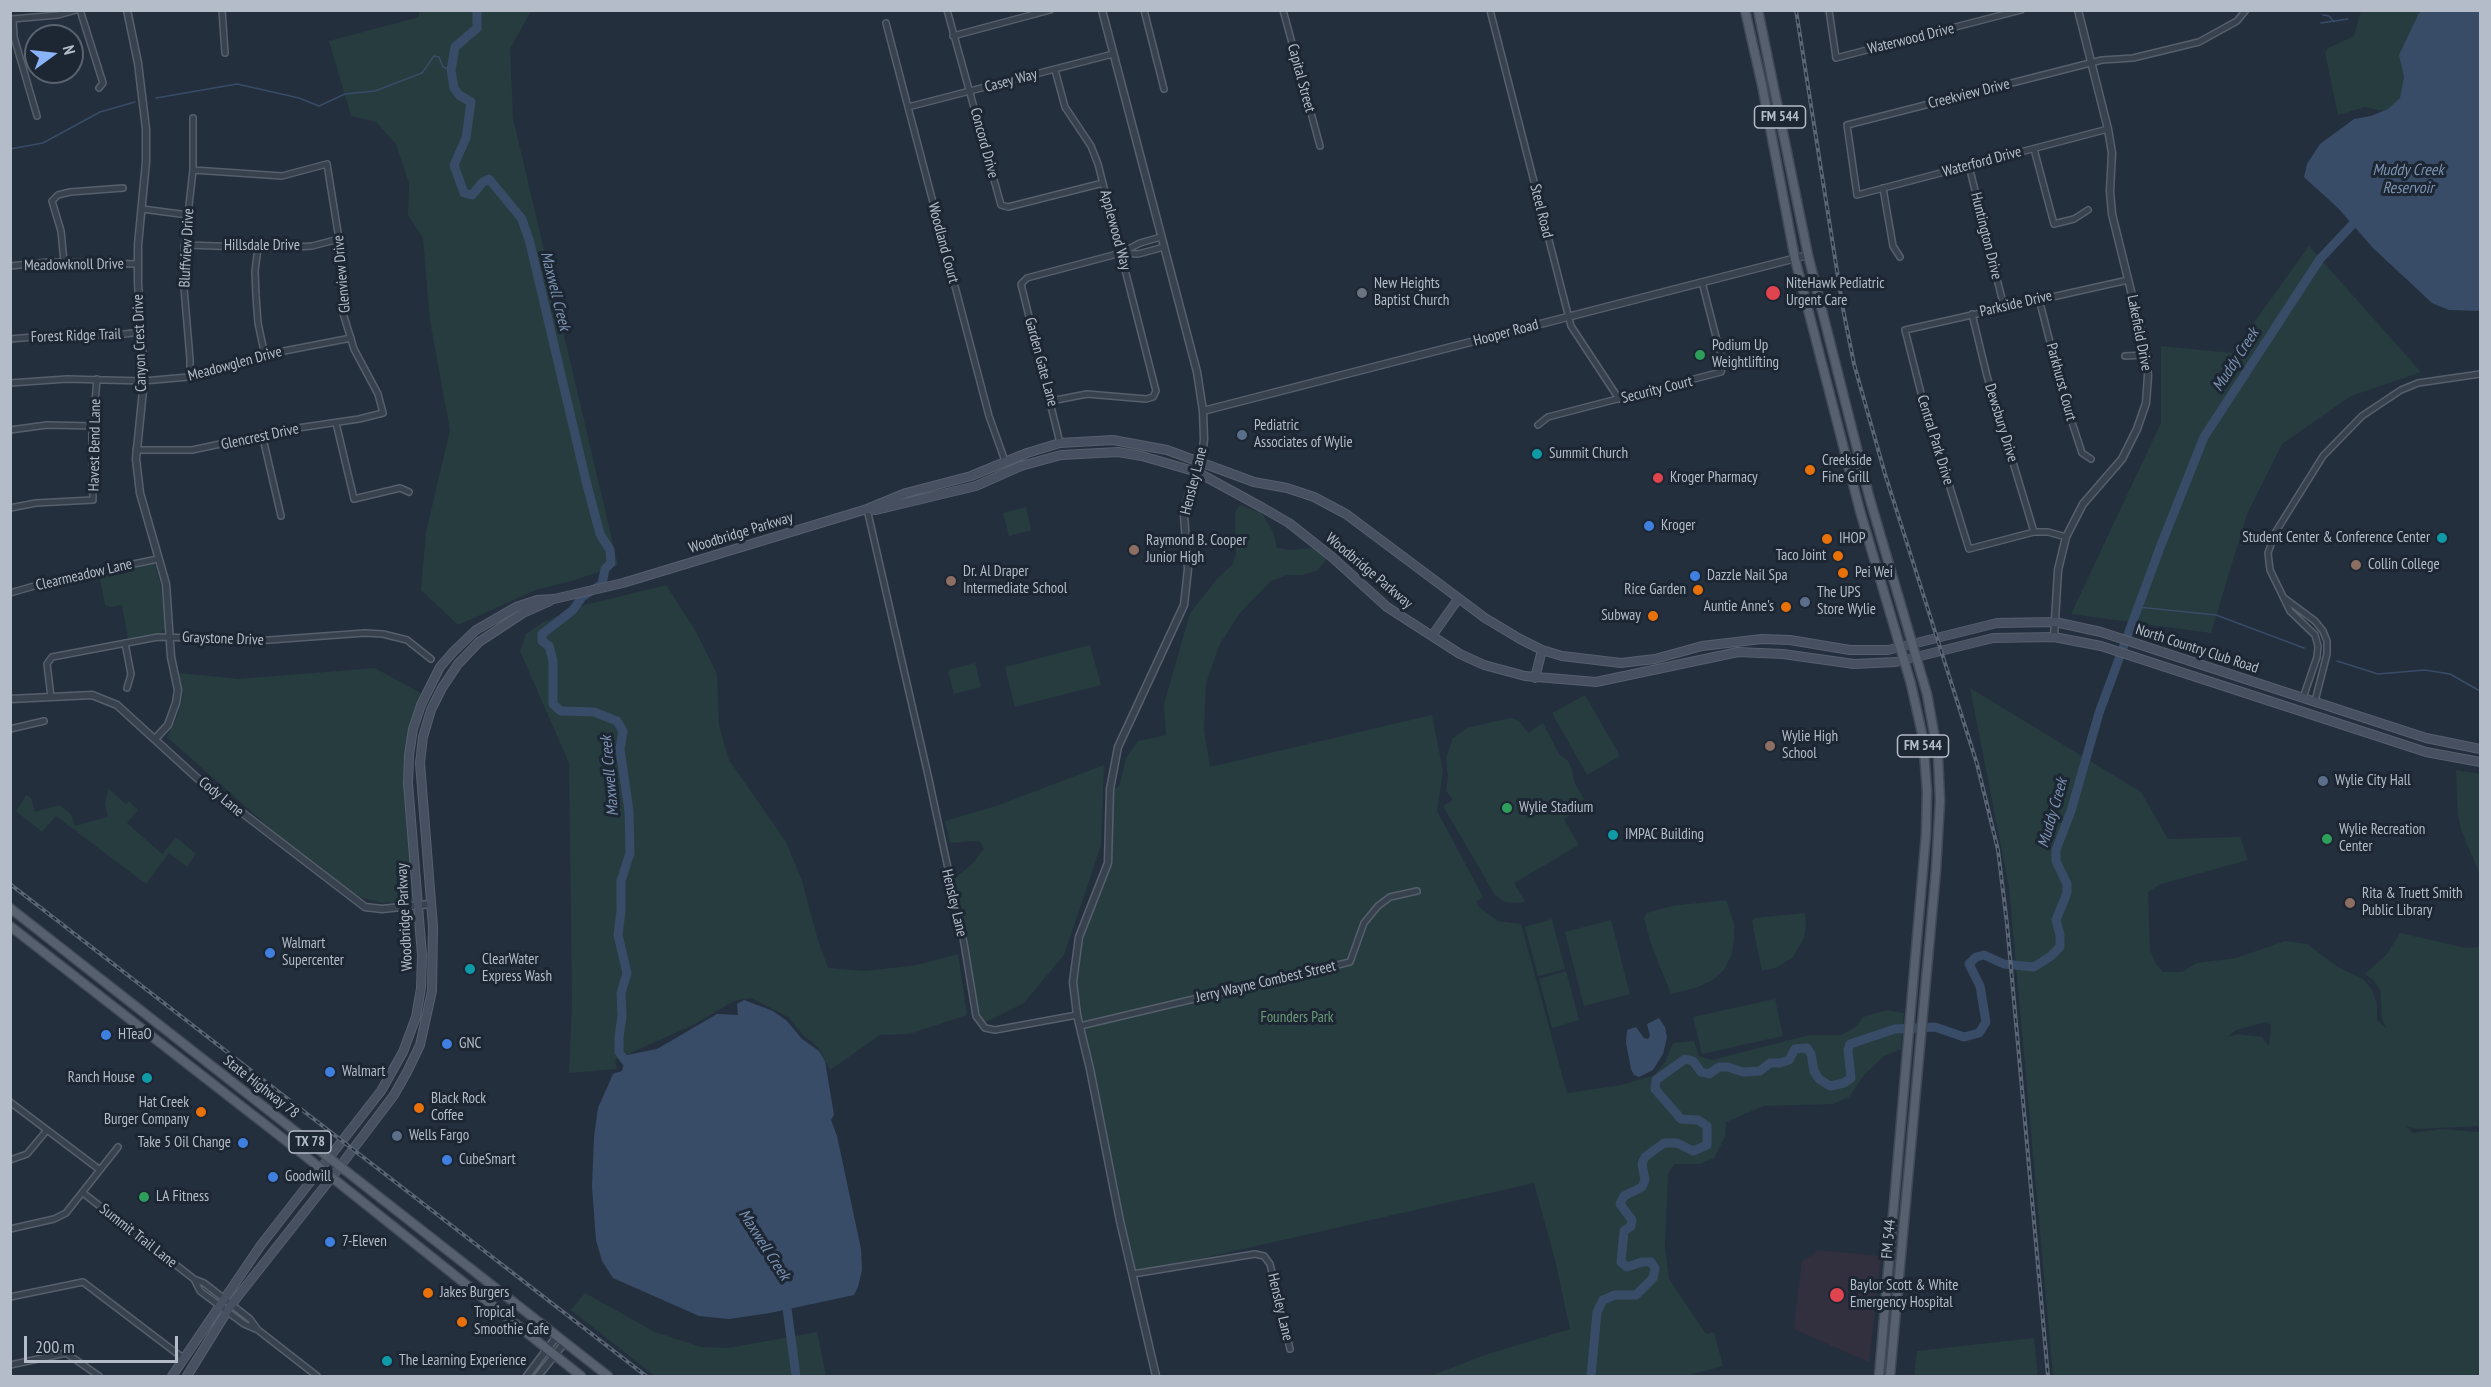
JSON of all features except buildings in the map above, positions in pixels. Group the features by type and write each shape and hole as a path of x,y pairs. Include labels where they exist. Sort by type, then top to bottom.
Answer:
{"main road":[{"name":"FM 544","path":"1745,10 1762,85 1795,259 1860,511 1919,719 1926,777 1923,869 1879,1377"},
{"name":"FM 544","path":"1758,10 1808,255 1869,496 1927,694 1938,755 1940,801 1936,870 1890,1377"},
{"path":"1776,156 1781,157 1785,162 1795,194"},
{"path":"1828,388 1842,385"},
{"name":"Woodbridge Parkway","path":"187,1377 225,1305 261,1245 376,1099 403,1052 416,1017 421,985 419,905 408,783 408,754 413,729 421,705 440,668 476,630 516,607 537,600 554,599 623,583 867,509 906,493 971,476 1060,443 1113,440 1167,450 1254,482 1305,494 1335,508 1485,618 1542,650 1586,660 1621,663 1655,659 1702,646 1736,640 1772,639 1865,651 1900,647"},
{"path":"1060,443 1061,454"},
{"name":"Woodbridge Parkway","path":"867,509 876,510 976,486 1021,466 1061,454 1118,452 1172,463 1197,472 1289,523 1332,557 1387,608 1460,654 1484,664 1535,678 1596,682 1738,652 1782,654 1859,664 1904,660"},
{"path":"992,468 996,478"},
{"path":"1432,636 1458,598"},
{"name":"Woodbridge Parkway","path":"172,1377 183,1358 225,1305 272,1254 332,1177 400,1084 420,1045 432,991 434,956 420,763 423,737 431,710 458,664 479,642 523,613 554,599"},
{"name":"North Country Club Road","path":"1900,647 1997,623 2055,622 2108,634 2451,744 2481,748"},
{"name":"North Country Club Road","path":"1904,660 1993,638 2054,637 2101,646 2448,758 2481,762"},
{"path":"1736,640 1738,652"},
{"path":"1821,660 1822,646"},
{"path":"1535,678 1542,650"},
{"path":"1655,659 1658,670"},
{"path":"2302,712 2303,698"},
{"path":"2302,712 2315,701"},
{"path":"2448,758 2451,744"},
{"path":"1923,869 1936,870"},
{"name":"State Highway 78","path":"10,908 459,1257 608,1377"},
{"name":"State Highway 78","path":"10,926 321,1168 581,1377"},
{"path":"421,985 432,991"},
{"path":"184,1061 192,1050"},
{"path":"390,1076 400,1084"},
{"path":"406,1236 414,1230 449,1255 459,1257"},
{"path":"261,1245 272,1254"},
{"path":"1890,1249 1901,1250"}],"street":[{"path":"37,116 14,37 12,19 58,15 76,10"},
{"path":"80,10 103,83 99,88"},
{"name":"Canyon Crest Drive","path":"127,10 138,63 146,129 138,264 143,381 136,450 140,493 166,584 171,657 178,690 168,725 155,739"},
{"path":"222,10 225,53"},
{"name":"Concord Drive","path":"947,10 999,201 1003,207 1103,183"},
{"path":"953,36 1050,10"},
{"name":"Hensley Lane","path":"1102,10 1197,372 1203,411 1204,439 1201,461 1188,496 1184,516 1188,568 1184,605 1118,747 1110,789 1108,863 1079,937 1073,982 1077,1015 1156,1377"},
{"path":"1143,10 1164,89"},
{"name":"Capital Street","path":"1283,10 1320,146"},
{"name":"Steel Road","path":"1490,10 1571,326 1619,399"},
{"name":"Waterwood Drive","path":"1829,10 1836,58 2021,10"},
{"name":"Lakefield Drive","path":"2054,637 2058,570 2066,537 2084,504 2122,459 2137,429 2146,403 2148,375 2112,214 2110,191 2112,153 2108,129 2078,10"},
{"name":"Creekview Drive","path":"1857,195 1847,125 2091,63 2133,58 2199,42 2237,21 2246,10"},
{"name":"Woodland Court","path":"886,23 986,405 1005,462"},
{"name":"Casey Way","path":"908,106 1113,54"},
{"name":"Applewood Way","path":"1051,401 1082,394 1138,399 1153,397 1156,391 1103,183 1091,146 1065,106 1055,70"},
{"name":"Bluffview Drive","path":"189,377 190,359 184,288 185,245 194,170 194,118"},
{"name":"Waterford Drive","path":"1857,195 2108,129"},
{"path":"2034,149 2054,224 2074,219 2088,210"},
{"name":"Glenview Drive","path":"194,170 282,176 327,164 339,240 343,313 354,349 378,394 383,413"},
{"name":"Huntington Drive","path":"1969,166 2004,307"},
{"path":"64,262 61,231 52,201 58,195 70,192 123,188"},
{"path":"1882,188 1893,246 1900,257"},
{"path":"142,209 188,215"},
{"path":"1121,253 1140,243 1161,237"},
{"name":"Hillsdale Drive","path":"185,245 295,248 339,240"},
{"path":"1121,253 1138,254 1164,247"},
{"path":"258,248 255,271 256,296 258,323 265,356"},
{"name":"Garden Gate Lane","path":"1060,443 1021,287 1022,281 1121,253"},
{"name":"Hooper Road","path":"1203,411 1808,255"},
{"name":"Meadowknoll Drive","path":"10,266 64,262 138,264"},
{"name":"Parkside Drive","path":"1905,330 2128,279"},
{"name":"Security Court","path":"1538,425 1548,417 1721,372 1724,364 1702,282"},
{"name":"Parkhurst Court","path":"2039,299 2065,401 2082,453 2091,459"},
{"name":"Dewsbury Drive","path":"1972,314 1987,376 2034,532"},
{"name":"Central Park Drive","path":"1905,330 1922,397 1969,549 2034,532"},
{"name":"Forest Ridge Trail","path":"10,339 141,332"},
{"name":"Meadowglen Drive","path":"10,383 67,379 143,381 189,377 265,356 351,338"},
{"path":"2125,356 2145,355"},
{"path":"2303,698 2317,657 2318,646 2315,635 2290,611 2270,570 2268,553 2275,533 2323,456 2362,416 2401,390 2418,383 2481,374"},
{"name":"Havest Bend Lane","path":"10,508 36,502 93,500 93,426 97,380"},
{"name":"Glencrest Drive","path":"136,450 192,450 262,434 336,423 383,413"},
{"path":"336,423 354,499 400,488 409,492"},
{"path":"10,430 47,425 93,426"},
{"path":"262,434 281,516"},
{"name":"Hensley Lane","path":"867,509 928,775 964,943 976,1016 985,1028 995,1030 1077,1015"},
{"path":"2034,532 2048,532 2066,537"},
{"name":"Clearmeadow Lane","path":"11,592 55,580 158,559"},
{"path":"2284,598 2315,621 2323,631 2327,654 2315,701"},
{"name":"Graystone Drive","path":"51,697 47,664 52,657 125,642 170,637 242,642 365,633 383,634 407,640 431,659"},
{"path":"125,642 131,674 127,688"},
{"name":"Cody Lane","path":"10,699 92,695 111,702 125,711 197,778 365,907 382,909 430,904"},
{"path":"10,729 44,721"},
{"name":"Jerry Wayne Combest Street","path":"1080,1026 1350,963 1364,923 1378,906 1390,897 1417,891"},
{"path":"10,1102 100,1170"},
{"path":"10,1160 27,1154 47,1130"},
{"path":"10,1229 60,1217 71,1208 118,1147"},
{"name":"Summit Trail Lane","path":"83,1193 194,1279 204,1283 244,1324 258,1330 317,1377"},
{"name":"Hensley Lane","path":"1133,1274 1255,1254 1264,1256 1270,1264 1290,1349"},
{"path":"10,1297 83,1282 183,1358"},
{"path":"538,1377 557,1336"},
{"path":"527,1377 565,1342"},
{"path":"10,1365 66,1353 99,1377"}],"shaded area":[{"name":"Baylor Scott & White Emergency Hospital","path":"1816,1250 1881,1256 1869,1362 1794,1329 1802,1261 1815,1254"}],"green space":[{"path":"419,11 531,11 510,49 513,118 618,565 572,581 538,589 458,625 421,590 426,532 450,430 430,321 423,238 408,215 409,183 396,144 376,122 351,116 329,41 419,17"},
{"path":"2361,11 2480,11 2480,133 2365,107 2338,115 2325,53 2328,48 2354,36"},
{"path":"2309,246 2421,372 2351,396 2282,444 2247,514 2211,633 2071,614 2161,423 2161,346 2232,353"},
{"name":"Founders Park","path":"1240,505 1262,513 1273,532 1277,548 1290,550 1314,548 1327,558 1318,570 1303,575 1287,575 1271,581 1240,613 1220,644 1206,683 1204,730 1210,767 1432,715 1443,771 1437,811 1483,897 1476,902 1480,908 1498,921 1521,924 1567,1093 1622,1085 1654,1075 1665,1062 1673,1043 1694,1041 1699,1056 1712,1060 1809,1035 1841,1035 1857,1026 1863,1017 1887,1010 1904,1013 1901,1049 1884,1056 1864,1075 1849,1097 1833,1104 1764,1106 1726,1122 1725,1137 1714,1158 1700,1164 1674,1164 1668,1174 1665,1247 1669,1279 1706,1334 1714,1332 1723,1366 1685,1376 1430,1376 1485,1355 1570,1329 1555,1260 1534,1183 1133,1274 1073,982 1085,922 1105,870 1110,789 1119,787 1126,758 1138,741 1166,735 1164,704 1190,613 1217,579 1232,565 1236,554 1235,512"},
{"path":"1026,507 1031,530 1009,536 1003,513"},
{"path":"152,563 155,565 161,587 165,628 161,633 128,639 122,605 110,607 105,605 99,574"},
{"path":"666,585 694,628 717,674 719,725 729,760 786,842 802,881 828,968 866,971 917,965 958,954 967,1015 909,1034 880,1035 830,1070 818,1047 804,1036 788,1017 751,998 734,1001 695,1024 615,1060 617,1069 569,1073 572,1001 569,763 520,651 526,634 542,623 581,606"},
{"path":"1090,645 1101,685 1015,707 1005,667"},
{"path":"975,663 981,687 954,694 948,670"},
{"path":"375,668 422,694 415,707 404,761 415,895 411,901 383,903 359,897 273,831 167,737 178,715 183,693 179,673 239,679"},
{"path":"1970,688 2141,792 2168,839 2240,837 2248,860 2161,884 2148,892 2150,950 2156,964 2163,972 2182,972 2197,963 2236,958 2285,941 2307,944 2338,967 2364,980 2372,990 2377,1004 2377,1020 2387,1029 2382,1019 2380,990 2365,974 2387,954 2400,933 2466,948 2477,947 2480,943 2480,1126 2416,1129 2406,1126 2413,1133 2442,1129 2480,1132 2480,1374 2470,1376 2053,1376 2009,887","holes":["2266,1022 2271,1025 2269,1046 2262,1037 2238,1034 2228,1037 2236,1030"]},
{"path":"1585,695 1620,756 1587,775 1552,713"},
{"name":"Wylie Stadium","path":"1510,718 1519,721 1528,733 1543,723 1559,754 1568,761 1574,782 1584,799 1567,811 1569,816 1564,819 1579,845 1514,883 1525,902 1517,903 1505,902 1495,895 1443,806 1453,800 1446,791 1448,776 1446,758 1453,738 1467,728"},
{"path":"1104,765 1101,846 1064,955 1024,1003 984,1023 978,1010 952,881 972,864 984,849 980,842 950,843 945,821 996,806"},
{"path":"2456,770 2480,774 2480,875 2462,832 2458,816"},
{"path":"108,788 126,804 129,801 138,810 127,823 162,854 176,837 196,854 187,867 169,853 146,884 56,816 42,832 16,811 26,795 31,798 35,812 59,805 71,814 75,826 108,817 105,805"},
{"path":"1726,900 1734,923 1734,940 1731,956 1724,970 1714,979 1698,987 1671,994 1651,944 1644,918 1647,913 1672,906"},
{"path":"1805,913 1804,938 1793,957 1778,967 1762,971 1752,921 1755,918"},
{"path":"1552,919 1565,969 1538,976 1525,927"},
{"path":"1611,920 1630,994 1584,1006 1565,932"},
{"path":"1566,971 1579,1020 1552,1028 1539,979"},
{"path":"1775,999 1783,1036 1702,1054 1693,1017"},
{"path":"585,1293 655,1332 701,1347 728,1348 817,1332 826,1376 655,1376 571,1310"},
{"path":"2034,1338 2038,1376 1914,1376 1917,1351"}],"water":[{"name":"Muddy Creek Reservoir","path":"2423,10 2480,11 2480,311 2449,310 2432,303 2373,248 2338,208 2304,177 2307,164 2320,144 2354,119 2371,116 2388,109 2400,98 2404,77 2399,55 2419,13"},
{"path":"744,1000 773,1011 787,1021 802,1039 819,1051 825,1061 834,1115 831,1120 837,1136 861,1249 862,1270 854,1295 770,1313 729,1319 699,1316 613,1278 602,1261 596,1240 592,1187 594,1137 598,1108 613,1074 622,1071 624,1063 622,1056 657,1049 717,1014 738,1015 737,1004"},
{"path":"1659,1018 1665,1027 1667,1037 1663,1054 1653,1070 1639,1077 1634,1075 1631,1069 1626,1043 1627,1030 1636,1027 1644,1038 1648,1039 1650,1036 1647,1024"}],"waterway":[{"name":"Maxwell Creek","path":"477,10 477,28 455,47 451,70 454,88 459,95 471,102 466,138 454,165 464,193 472,195 483,182 489,179 522,219 530,243 600,534 610,550 611,563 605,569 602,584 582,597 573,610 542,634 542,641 549,646 553,661 553,704 561,711 594,712 617,721 623,731 620,749 629,811 630,853 621,881 618,935 627,973 621,993 619,1052 629,1066"},
{"path":"2323,15 2329,16 2334,22"},
{"path":"2321,23 2348,19"},
{"path":"156,98 237,84 299,98 319,106 345,94 375,91 422,73 434,56 439,57 443,67 451,70"},
{"path":"10,149 43,143 100,112 135,102"},
{"name":"Muddy Creek","path":"1591,1376 1597,1312 1603,1300 1615,1295 1636,1295 1653,1278 1655,1268 1651,1262 1642,1262 1627,1267 1621,1262 1624,1231 1631,1226 1632,1220 1620,1204 1624,1196 1642,1187 1645,1180 1642,1164 1645,1157 1664,1143 1677,1143 1693,1151 1707,1145 1707,1126 1698,1120 1681,1119 1655,1089 1656,1080 1685,1059 1693,1061 1701,1072 1709,1074 1719,1067 1728,1067 1743,1072 1760,1071 1770,1063 1789,1060 1795,1049 1807,1048 1819,1079 1830,1086 1844,1083 1851,1078 1848,1050 1850,1044 1895,1029 1935,1027 1964,1037 1979,1033 1986,1022 1980,986 1969,964 1976,957 1984,955 2004,964 2034,967 2060,947 2056,920 2067,893 2067,884 2056,861 2056,850 2071,811 2099,713 2204,437 2320,259 2352,225 2357,216"},
{"path":"2138,607 2216,615 2304,648"},
{"path":"2337,661 2378,674 2425,670 2450,674 2480,691"},
{"name":"Maxwell Creek","path":"781,1299 787,1308 796,1376"}],"railway":[{"path":"1796,10 1843,309 1854,364 1885,474 1977,764 1998,850 2007,924 2048,1376"},
{"path":"10,884 646,1376"}],"place":[{"name":"New Heights Baptist Church","path":"1362,293"},
{"name":"NiteHawk Pediatric Urgent Care","path":"1773,293"},
{"name":"Podium Up Weightlifting","path":"1700,355"},
{"name":"Pediatric Associates of Wylie","path":"1242,435"},
{"name":"Summit Church","path":"1537,454"},
{"name":"Creekside Fine Grill","path":"1810,470"},
{"name":"Kroger Pharmacy","path":"1658,478"},
{"name":"Kroger","path":"1649,526"},
{"name":"Student Center & Conference Center","path":"2442,538"},
{"name":"IHOP","path":"1827,539"},
{"name":"Raymond B. Cooper Junior High","path":"1134,550"},
{"name":"Taco Joint","path":"1838,556"},
{"name":"Collin College","path":"2356,565"},
{"name":"Pei Wei","path":"1843,573"},
{"name":"Dazzle Nail Spa","path":"1695,576"},
{"name":"Dr. Al Draper Intermediate School","path":"951,581"},
{"name":"Rice Garden","path":"1698,590"},
{"name":"The UPS Store Wylie","path":"1805,602"},
{"name":"Auntie Anne's","path":"1786,607"},
{"name":"Subway","path":"1653,616"},
{"name":"Wylie High School","path":"1770,746"},
{"name":"Wylie City Hall","path":"2323,781"},
{"name":"Wylie Stadium","path":"1507,808"},
{"name":"IMPAC Building","path":"1613,835"},
{"name":"Wylie Recreation Center","path":"2327,839"},
{"name":"Rita & Truett Smith Public Library","path":"2350,903"},
{"name":"Walmart Supercenter","path":"270,953"},
{"name":"ClearWater Express Wash","path":"470,969"},
{"name":"HTeaO","path":"106,1035"},
{"name":"GNC","path":"447,1044"},
{"name":"Walmart","path":"330,1072"},
{"name":"Ranch House","path":"147,1078"},
{"name":"Black Rock Coffee","path":"419,1108"},
{"name":"Hat Creek Burger Company","path":"201,1112"},
{"name":"Wells Fargo","path":"397,1136"},
{"name":"Take 5 Oil Change","path":"243,1143"},
{"name":"CubeSmart","path":"447,1160"},
{"name":"Goodwill","path":"273,1177"},
{"name":"LA Fitness","path":"144,1197"},
{"name":"7-Eleven","path":"330,1242"},
{"name":"Jakes Burgers","path":"428,1293"},
{"name":"Baylor Scott & White Emergency Hospital","path":"1837,1295"},
{"name":"Tropical Smoothie Cafe","path":"462,1322"},
{"name":"The Learning Experience","path":"387,1361"}]}
